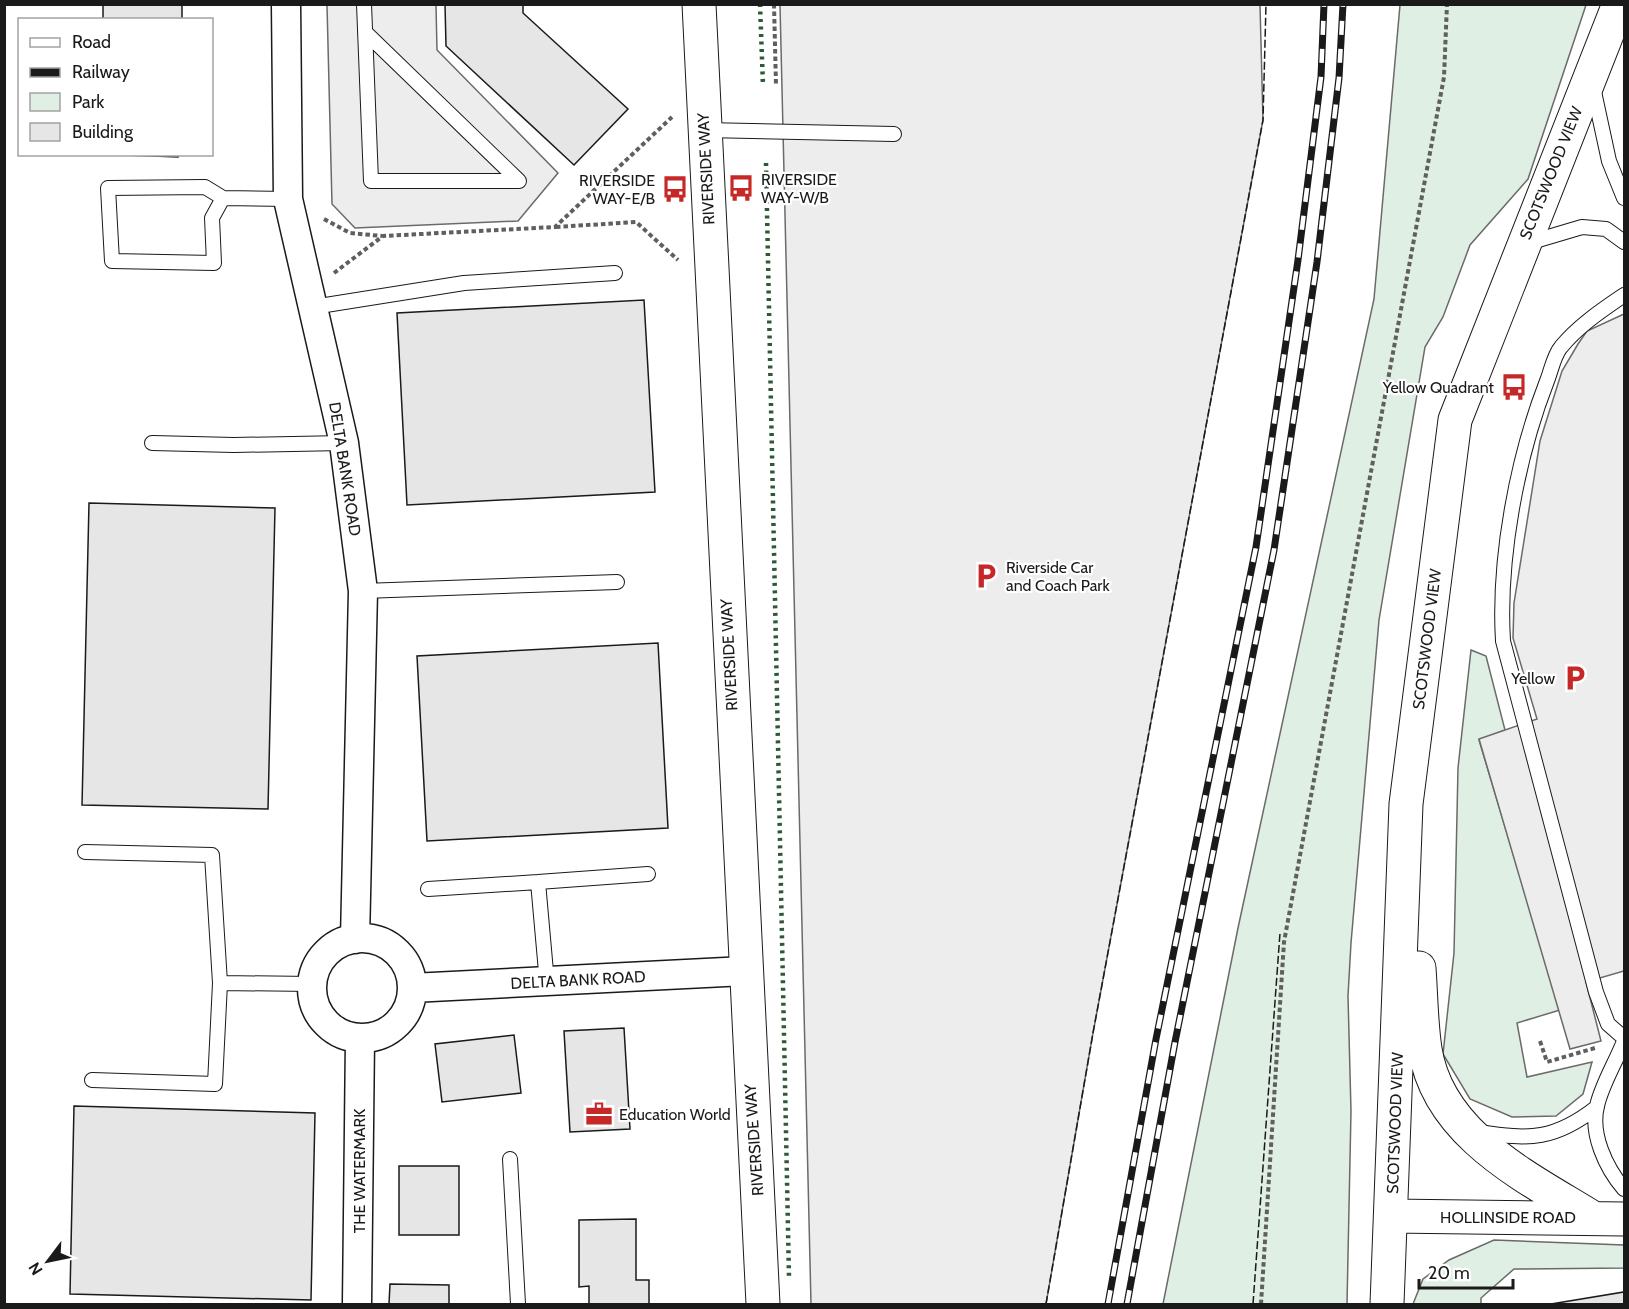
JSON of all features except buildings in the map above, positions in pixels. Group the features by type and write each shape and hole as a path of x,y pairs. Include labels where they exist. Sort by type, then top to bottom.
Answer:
{"street":[{"name":"DELTA BANK ROAD","path":"286,4 288,198 344,443 363,591 355,939"},
{"name":"RIVERSIDE WAY","path":"699,4 763,1305"},
{"name":"SCOTSWOOD VIEW","path":"1387,1305 1406,804 1455,420 1619,4"},
{"path":"1406,804 1425,1051 1437,1089 1468,1131 1504,1163 1609,1218"},
{"path":"355,939 380,942 400,956 408,971 412,987 409,1004 402,1018 390,1030 376,1036 360,1038 344,1035 330,1027 319,1015 313,999 312,984 316,967 326,953 339,944 355,939"},
{"name":"DELTA BANK ROAD","path":"412,987 745,971"},
{"name":"THE WATERMARK","path":"357,1305 360,1038"},
{"name":"HOLLINSIDE ROAD","path":"1391,1216 1609,1218"}],"lane":[{"path":"364,4 365,32 371,181 519,182 365,32"},
{"path":"1590,74 1609,161 1624,198"},
{"path":"704,130 894,134"},
{"path":"223,198 212,218 214,262 112,261 108,188 206,187 223,198 288,198"},
{"path":"1523,244 1581,227 1606,229 1624,243"},
{"path":"313,307 464,283 615,273"},
{"path":"1624,295 1596,314 1559,349 1532,427 1515,500 1500,598 1503,641 1596,992 1608,1024 1624,1039 1597,1107 1597,1135 1605,1160 1624,1189"},
{"path":"152,443 234,445 344,443"},
{"path":"363,591 617,582"},
{"path":"85,852 212,855 220,983 215,1084 92,1080"},
{"path":"428,889 648,874"},
{"path":"538,882 547,982"},
{"path":"220,983 312,984"},
{"path":"1468,1131 1517,1138 1540,1137 1561,1131 1597,1107"},
{"path":"510,1159 518,1305"}],"path":[{"path":"774,4 776,86"},
{"path":"1261,1305 1284,942 1444,77 1447,4"},
{"path":"288,198 350,233 383,236"},
{"path":"555,227 636,222 712,290"},
{"path":"1540,1041 1547,1062 1602,1046"}],"green space":[{"path":"1400,5 1586,5 1528,179 1470,245 1443,317 1425,347 1379,620 1351,943 1348,996 1351,1111 1347,1304 1163,1304 1238,928 1374,299"},
{"path":"1471,650 1486,656 1505,730 1479,740 1560,1010 1517,1023 1527,1077 1592,1062 1583,1094 1556,1116 1512,1117 1470,1099 1443,1054 1454,953 1458,768"},
{"path":"1494,1240 1624,1245 1624,1268 1514,1269 1481,1298 1481,1304 1413,1304 1423,1279 1449,1260"}],"shaded area":[{"path":"327,5 436,5 437,50 558,173 518,221 355,228 332,204"},
{"name":"Riverside Car and Coach Park","path":"780,5 1260,5 1263,120 1093,1033 1046,1304 811,1304"},
{"name":"Yellow","path":"1624,314 1624,971 1586,982 1601,1041 1570,1049 1479,739 1537,719 1513,638 1514,603 1540,441 1562,371 1578,344 1587,331"}],"railway":[{"path":"1108,1304 1156,1039 1256,547 1298,260 1321,77 1324,4"},
{"path":"1127,1304 1175,1042 1274,550 1317,262 1339,78 1343,4"}],"hedge":[{"path":"760,4 763,86"},
{"path":"766,163 789,1277"}],"fence":[{"path":"1046,1304 1093,1033 1263,120 1266,4"},
{"path":"1253,1304 1280,933"}],"place":[{"name":"RIVERSIDE WAY-W/B","path":"741,188"},
{"name":"RIVERSIDE WAY-E/B","path":"675,189"},
{"name":"Yellow Quadrant","path":"1514,387"},
{"name":"Riverside Car and Coach Park","path":"986,576"},
{"name":"Yellow","path":"1575,678"},
{"name":"Education World","path":"599,1114"}]}
